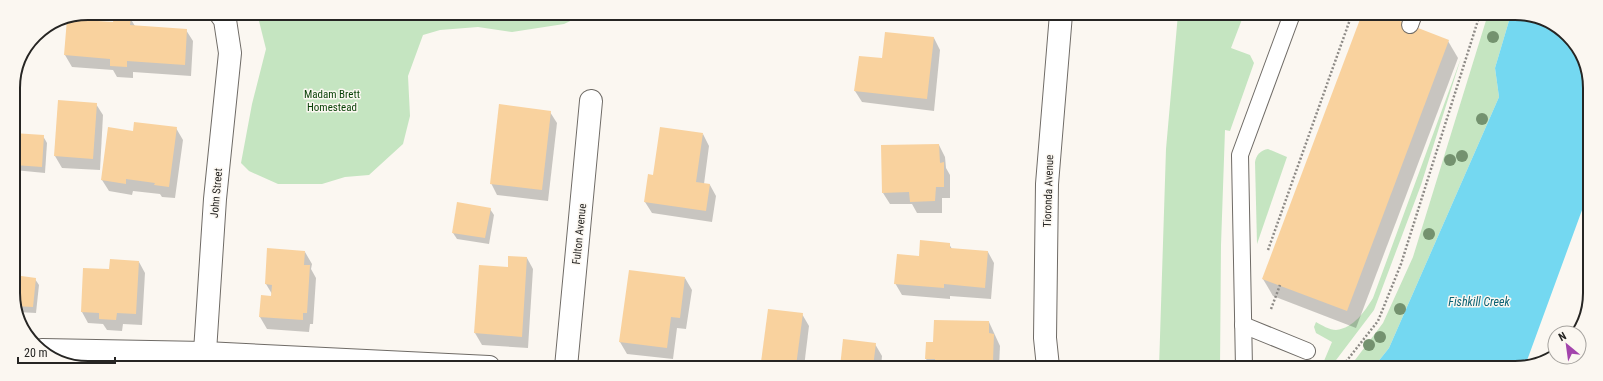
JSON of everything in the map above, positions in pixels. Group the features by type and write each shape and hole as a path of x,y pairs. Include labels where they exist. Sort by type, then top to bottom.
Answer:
{"street":[{"name":"John Street","path":"205,360 216,199 230,53 223,20"},
{"name":"Tioronda Avenue","path":"1048,361 1046,338 1047,184 1061,20"},
{"name":"Fulton Avenue","path":"567,361 591,101"},
{"path":"52,351 246,361"}],"lane":[{"path":"1244,361 1240,155 1290,20"},
{"path":"1243,326 1307,351"}],"path":[{"path":"1268,251 1350,20"},
{"path":"1347,361 1378,321 1401,264 1478,20"},
{"path":"1266,308 1269,313 1280,285"}],"green space":[{"name":"Madam Brett Homestead","path":"259,20 572,20 564,24 512,32 478,27 440,30 423,35 408,76 410,116 403,144 369,175 345,177 322,184 278,184 249,171 241,163 252,104 266,49"},
{"path":"1177,20 1242,20 1231,48 1250,55 1254,63 1230,131 1225,130 1221,245 1220,361 1159,361 1166,149"},
{"path":"1486,20 1509,20 1495,68 1499,97 1389,348 1379,361 1354,361 1383,323 1413,257"},
{"path":"1461,58 1421,185 1374,310 1335,361 1324,361 1332,342 1316,333 1314,327 1316,322 1331,329 1342,329 1358,318 1373,298"},
{"path":"1268,149 1287,157 1257,244 1255,162 1259,153"}],"water":[{"name":"Fishkill Creek","path":"1509,20 1528,21 1545,27 1563,40 1576,58 1582,75 1583,207 1527,360 1379,361 1389,348 1499,97 1495,68"}],"building":[{"path":"85,20 113,22 113,20 131,20 130,25 187,29 185,65 127,61 127,67 110,66 110,59 64,55 67,24"},
{"path":"1360,20 1397,20 1449,40 1347,311 1262,279"},
{"path":"885,32 934,37 927,99 854,91 859,56 882,58"},
{"path":"58,100 97,103 93,159 54,156"},
{"path":"499,104 551,111 542,190 490,184"},
{"path":"134,122 177,127 169,187 154,185 155,183 126,179 126,184 101,180 108,127 133,131"},
{"path":"660,127 703,133 696,182 710,184 706,211 644,202 648,174 653,175"},
{"path":"20,133 44,135 42,167 20,165"},
{"path":"939,144 940,163 944,162 944,187 936,187 935,201 910,202 909,192 882,193 881,145"},
{"path":"457,202 491,208 485,238 452,233"},
{"path":"920,240 950,243 950,248 988,251 985,288 944,284 944,288 894,284 897,254 919,256"},
{"path":"267,248 305,251 304,265 310,265 307,313 303,313 303,320 259,317 261,295 271,296 272,285 265,284"},
{"path":"508,256 527,257 522,337 474,333 479,265 508,267"},
{"path":"110,259 139,261 136,314 117,313 116,320 99,319 99,313 81,312 83,268 109,269"},
{"path":"629,270 685,277 680,318 671,317 667,348 619,342"},
{"path":"20,276 36,278 33,307 21,306"},
{"path":"768,309 803,313 797,361 761,361"},
{"path":"934,320 989,321 989,333 994,334 993,361 935,361 935,359 925,359 926,342 933,342"},
{"path":"843,339 876,343 874,361 841,361"}]}
